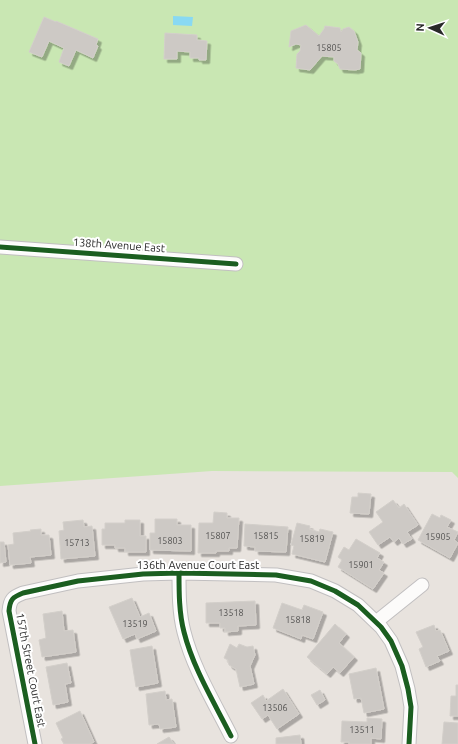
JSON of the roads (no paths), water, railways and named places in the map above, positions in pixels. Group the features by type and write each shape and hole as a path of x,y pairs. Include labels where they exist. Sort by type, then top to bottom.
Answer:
{"street":[{"name":"138th Avenue East","path":"0,247 236,264"},
{"name":"136th Avenue Court East","path":"11,600 23,593 78,581 143,574 180,573 276,575 311,580 335,591 358,605 376,622 391,641 402,666 408,689 411,708 409,744"},
{"path":"180,573 180,605 189,649 231,736"},
{"path":"376,622 422,585"},
{"name":"157th Street Court East","path":"11,600 9,611 35,744"}],"water":[{"path":"173,16 193,17 192,26 173,25"}]}
